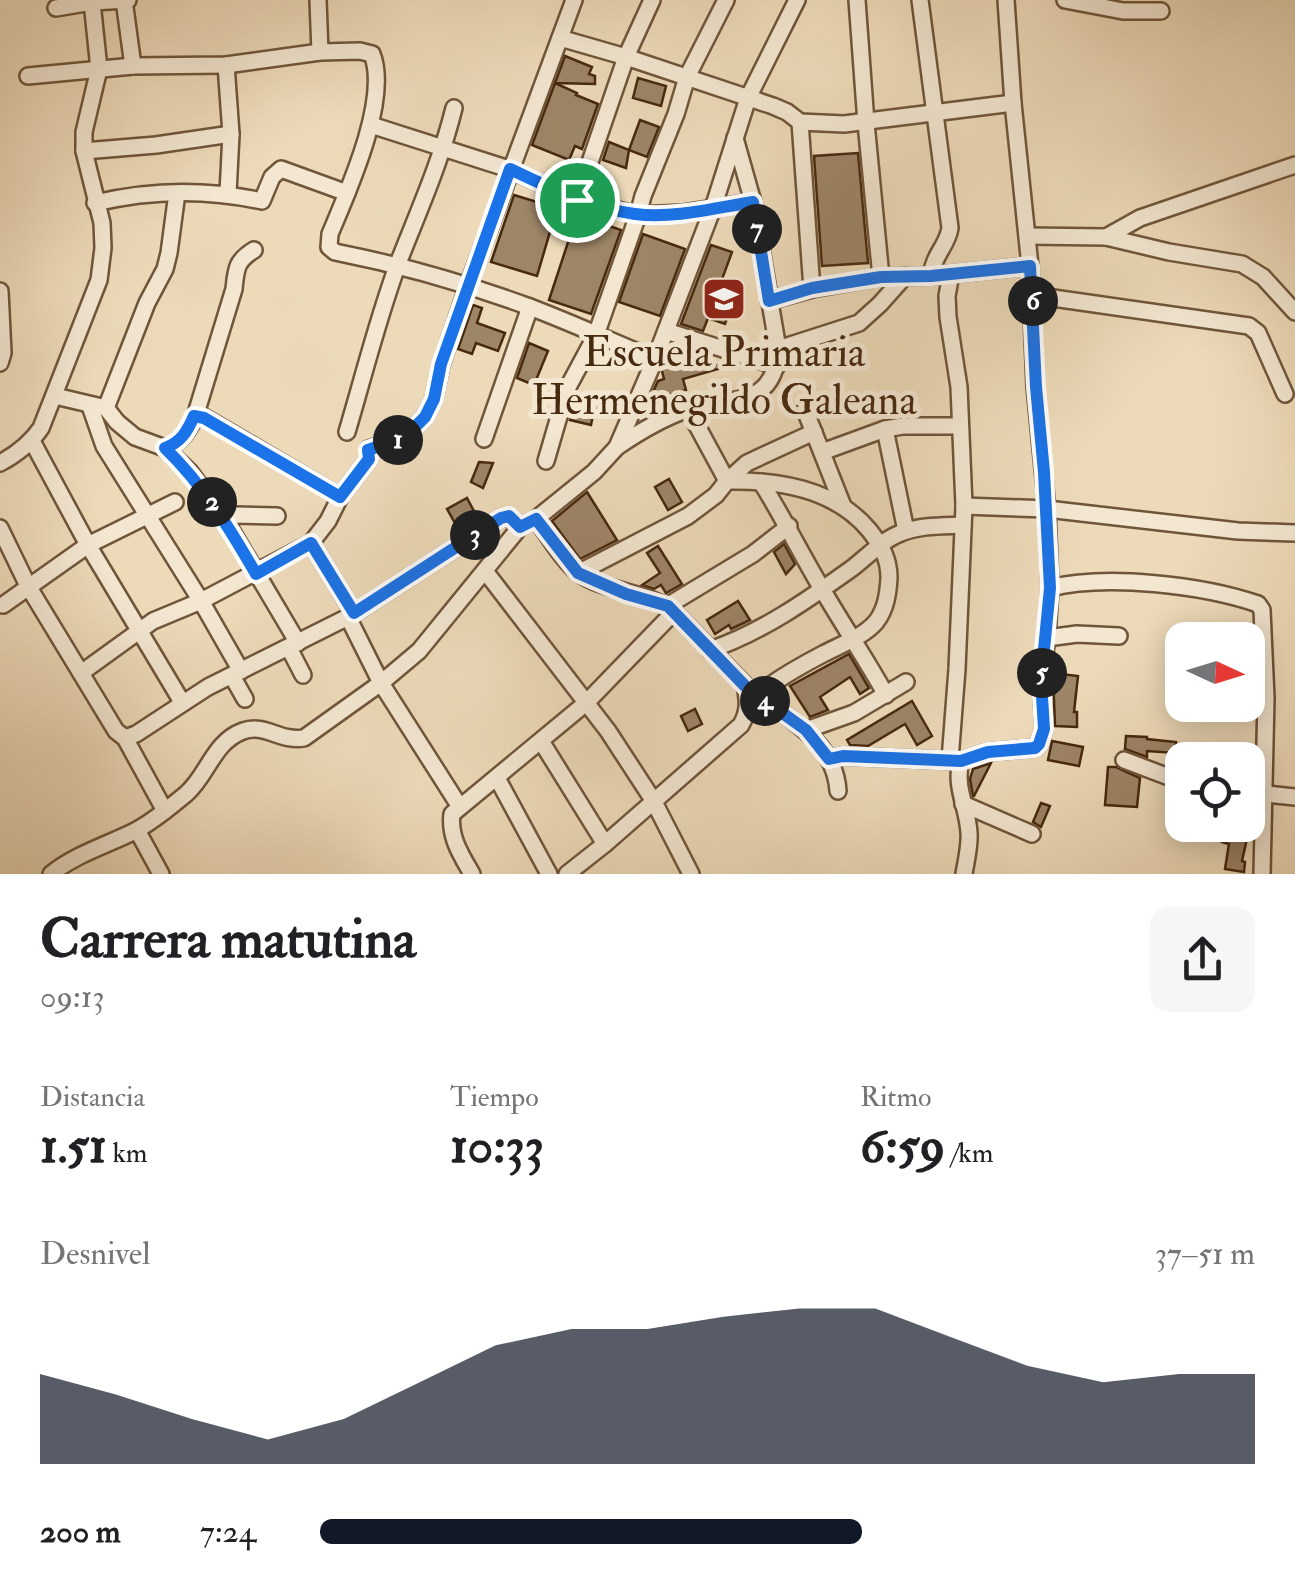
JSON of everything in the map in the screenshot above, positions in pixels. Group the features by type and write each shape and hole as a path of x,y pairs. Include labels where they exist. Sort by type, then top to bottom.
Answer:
{"street":[{"path":"56,8 125,0 133,66"},
{"path":"318,0 320,52"},
{"path":"81,673 153,621 256,574 311,543 369,459 368,450 405,437 425,417 468,286 574,0"},
{"path":"577,200 626,57 652,0"},
{"path":"546,461 567,390 596,335 686,77 726,0"},
{"path":"617,447 713,208 748,98 797,0"},
{"path":"858,0 881,277"},
{"path":"920,0 950,228 948,240 933,261 931,276"},
{"path":"829,759 843,756 955,760 988,752 1030,750 1039,744 1044,729 1041,680 1050,588 1047,508 1006,0"},
{"path":"1064,0 1123,11 1161,11"},
{"path":"0,463 32,441 41,428 99,280 102,224 84,152 84,132 99,69 92,2"},
{"path":"560,38 748,98 787,112 800,122 866,123 1014,102"},
{"path":"28,76 133,66 226,65 320,52 372,54 377,65 372,125 328,248 398,264 530,307 655,359"},
{"path":"226,65 231,134 228,194"},
{"path":"347,432 398,264 444,149 454,108"},
{"path":"800,122 812,288"},
{"path":"372,125 510,169 577,200 638,215 684,213 753,202"},
{"path":"84,152 231,134"},
{"path":"52,874 74,867 165,811 192,788 227,739 256,728 292,740 304,738 381,683 419,651 520,527 536,519 594,472 617,447 652,424 688,409 746,398 766,387 774,378 778,358 753,202 735,138"},
{"path":"1106,237 1140,218 1295,165"},
{"path":"95,203 160,192 228,194 262,201 272,177 281,169 347,193"},
{"path":"176,193 165,269 98,407 104,446 201,601 244,699"},
{"path":"1028,236 1106,237 1242,264 1263,277 1295,312"},
{"path":"165,448 187,433 241,258 254,250"},
{"path":"769,301 812,288 881,277 1030,266"},
{"path":"951,274 948,318 959,388 964,506 955,760 969,833 964,874"},
{"path":"666,332 778,358 859,323 906,276"},
{"path":"0,291 0,363"},
{"path":"1032,295 1248,326 1258,333 1284,394"},
{"path":"484,439 530,307"},
{"path":"55,396 98,407 135,437 165,448 190,472 224,518 256,574 304,675"},
{"path":"688,409 727,481"},
{"path":"806,410 843,506"},
{"path":"194,416 204,418 340,497"},
{"path":"822,452 884,429 960,426"},
{"path":"884,429 906,531"},
{"path":"578,573 688,516 716,495 747,463 814,432"},
{"path":"32,441 88,545 182,702"},
{"path":"727,481 761,482 822,496 843,506 882,545 888,570 888,594 875,623 772,683 751,690"},
{"path":"761,482 886,696"},
{"path":"3,605 88,545 176,502"},
{"path":"964,506 1047,508 1238,531 1295,533"},
{"path":"224,518 277,516"},
{"path":"125,738 182,702 351,615 501,518 509,516 520,527"},
{"path":"536,519 578,573 671,609 751,690 806,730 829,759 838,791"},
{"path":"710,650 784,615 892,536 923,527 962,525"},
{"path":"472,874 455,842 452,814 586,703 671,609 789,526"},
{"path":"0,528 28,586 116,732 125,738 165,811"},
{"path":"311,543 351,615 381,683 460,807"},
{"path":"485,571 608,730 654,800 691,874"},
{"path":"1050,588 1109,580 1179,588 1258,604 1262,610 1265,650 1259,742"},
{"path":"1047,638 1077,634 1118,636"},
{"path":"806,730 854,712 906,682"},
{"path":"567,874 742,725 748,714 751,690"},
{"path":"542,741 605,844"},
{"path":"1124,760 1165,776"},
{"path":"497,778 549,874"},
{"path":"1265,794 1295,796"},
{"path":"963,804 1032,834"},
{"path":"138,830 161,874"},
{"path":"1260,842 1262,874"}],"building":[{"path":"565,56 592,67 589,74 595,76 595,84 555,83"},
{"path":"638,78 666,86 661,106 633,98"},
{"path":"555,83 598,104 582,149 575,146 569,160 532,145"},
{"path":"640,120 659,127 647,157 629,150"},
{"path":"609,142 629,150 626,168 603,160"},
{"path":"858,153 868,263 822,266 814,156"},
{"path":"514,195 557,208 537,276 491,262"},
{"path":"577,215 621,230 591,314 549,300"},
{"path":"643,234 685,249 660,316 619,302"},
{"path":"711,245 732,252 714,301 731,306 725,324 708,318 703,331 681,324"},
{"path":"473,305 482,308 477,323 505,333 498,351 476,343 472,354 458,349"},
{"path":"529,343 548,351 534,385 517,378"},
{"path":"677,349 690,350 689,362 728,366 683,379 686,390 669,395 672,403 653,412 649,401 658,381 664,379 665,365 676,362"},
{"path":"604,392 622,398 615,417 597,411"},
{"path":"574,406 594,410 591,425 570,420"},
{"path":"479,462 493,463 483,488 471,482"},
{"path":"669,479 682,502 668,510 655,487"},
{"path":"587,492 617,540 580,559 552,521"},
{"path":"467,498 475,513 455,523 447,509"},
{"path":"784,544 795,564 786,574 774,552"},
{"path":"658,546 682,584 666,593 661,585 654,589 642,585 660,573 647,553"},
{"path":"738,601 750,620 731,629 729,625 715,634 707,620"},
{"path":"849,654 869,688 860,694 850,677 820,697 828,710 810,717 790,686"},
{"path":"1053,673 1078,676 1074,712 1077,727 1055,726"},
{"path":"912,701 932,736 917,745 905,724 868,746 850,745 847,740"},
{"path":"695,709 702,724 688,731 681,716"},
{"path":"1126,736 1176,742 1165,742 1165,752 1147,751 1147,757 1125,749"},
{"path":"1052,741 1083,747 1079,766 1048,760"},
{"path":"991,763 974,796 973,796 973,769"},
{"path":"1108,767 1140,778 1137,807 1105,805"},
{"path":"1041,803 1050,806 1041,827 1033,822"},
{"path":"1222,842 1246,842 1244,872 1225,869 1229,844"}],"place":[{"name":"Escuela Primaria Hermenegildo Galeana","path":"724,299"}],"route":[{"path":"510,169 577,200 638,215 684,213 753,202 769,301 812,288 881,277 1030,266 1050,588 1041,680 1044,729 1035,748 988,752 961,761 843,756 829,759 806,730 745,686 668,606 626,594 578,573 536,519 520,527 509,516 501,518 354,613 311,543 256,574 224,518 190,472 165,448 187,433 194,416 204,418 340,497 369,459 368,450 405,437 425,417 510,169"}]}
